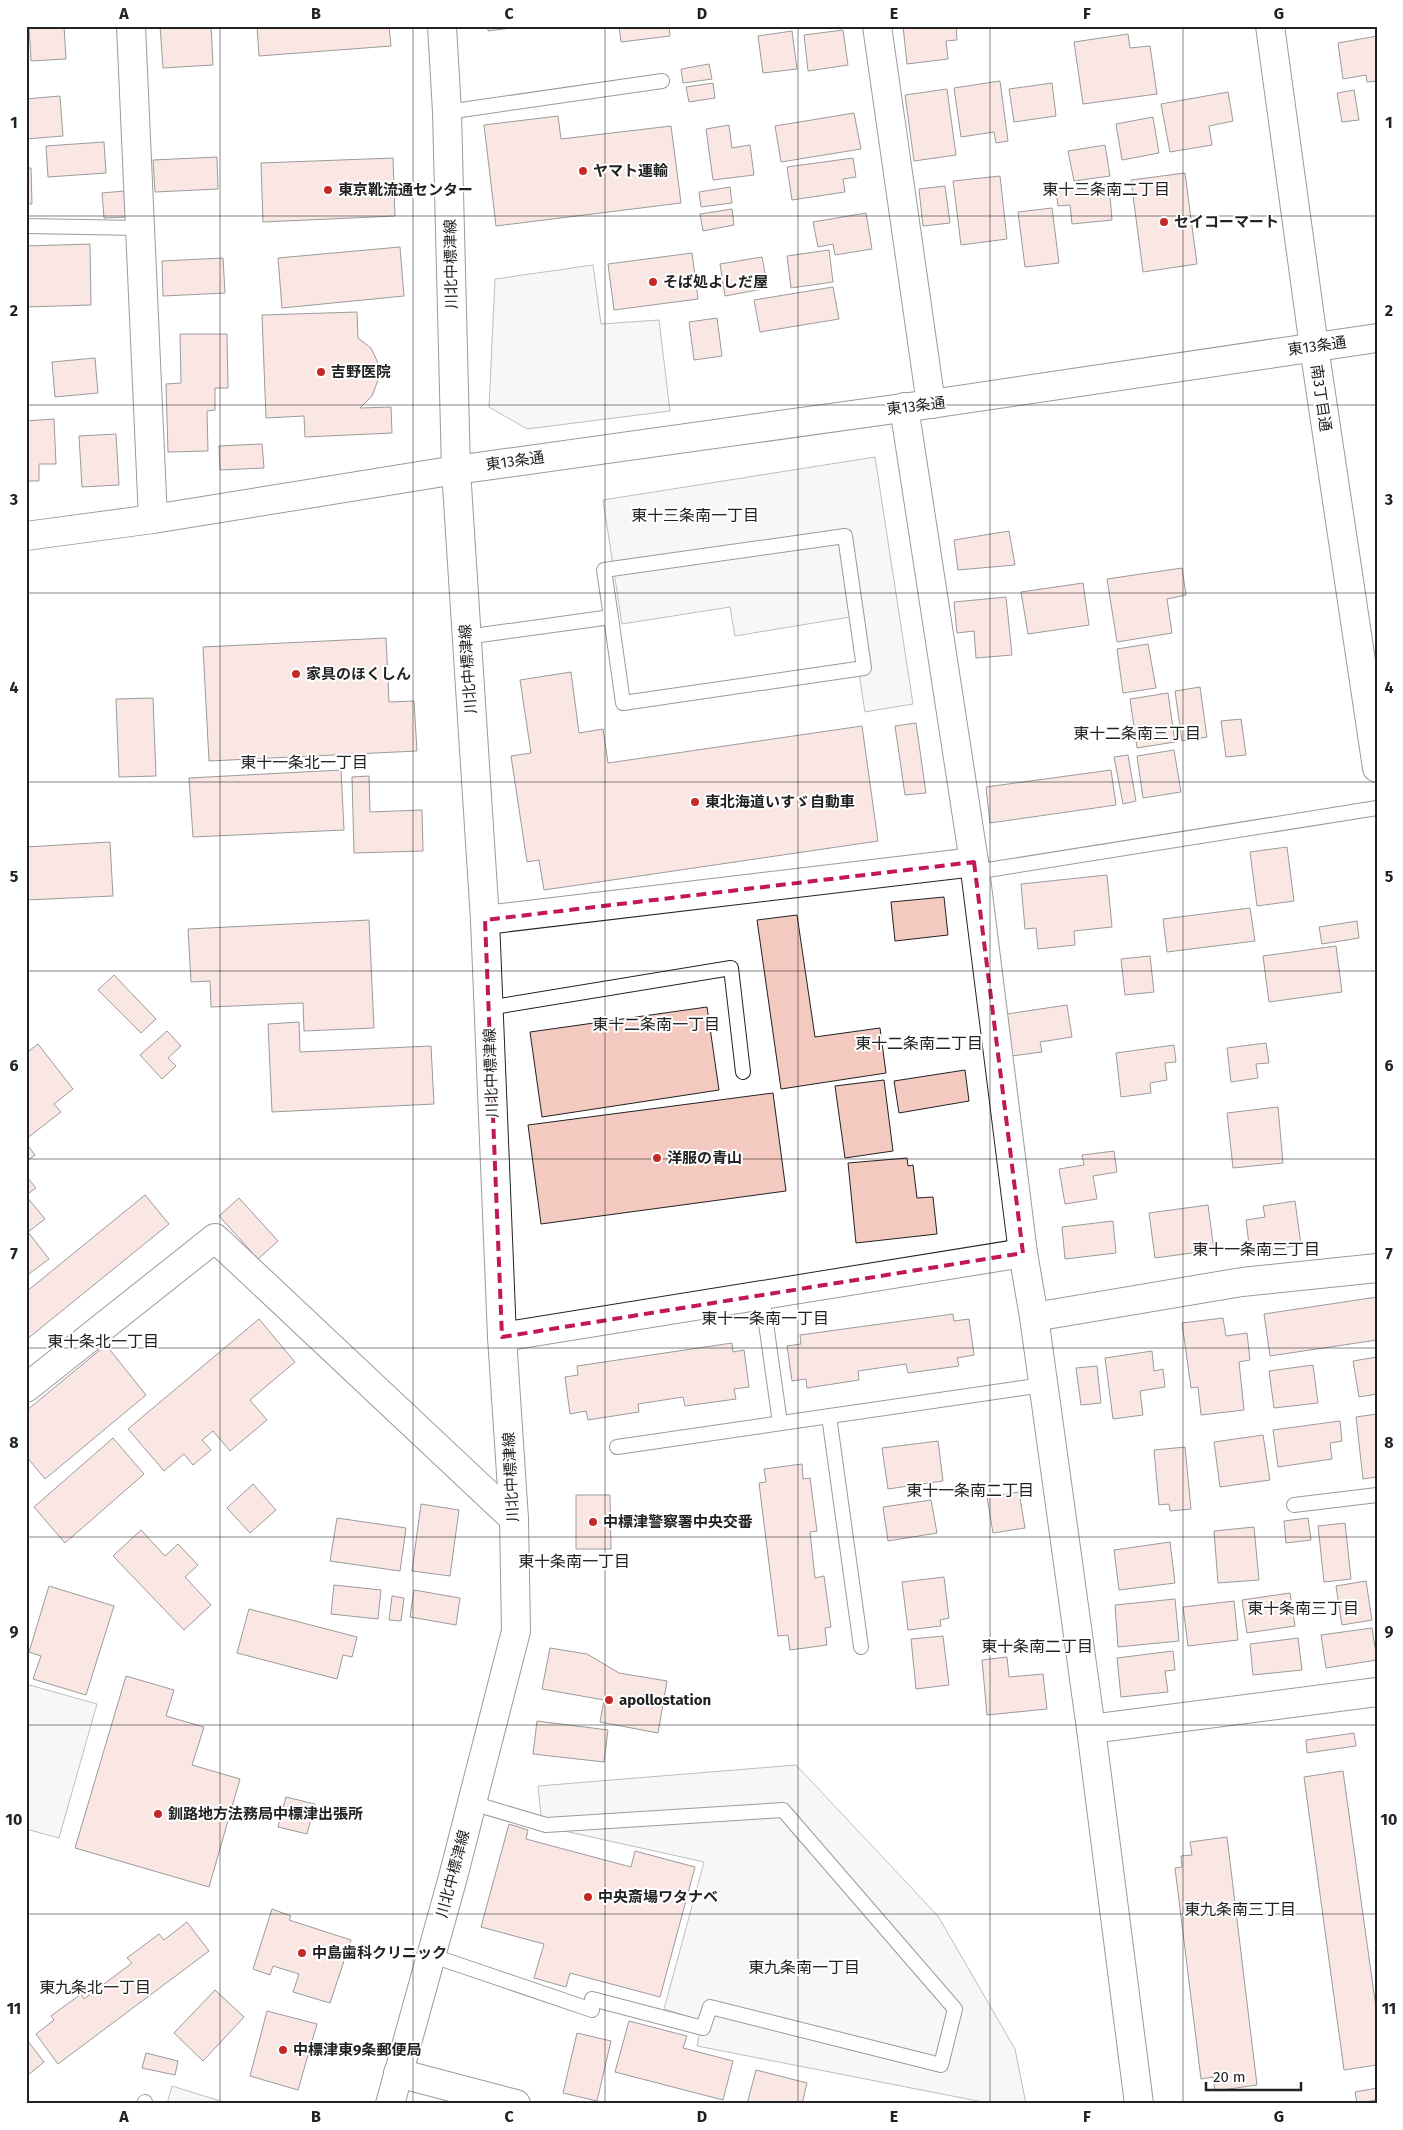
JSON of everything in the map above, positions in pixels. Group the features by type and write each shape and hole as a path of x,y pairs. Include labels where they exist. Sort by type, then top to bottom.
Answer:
{"street":[{"path":"131,26 153,520"},
{"name":"川北中標津線","path":"390,2104 472,1803 516,1632 514,1519 502,1337 485,920 456,470 447,112 442,26"},
{"path":"877,26 918,406 974,867 1023,1252 1034,1317 1091,1729 1139,2104"},
{"name":"南3丁目通","path":"1270,26 1314,347 1377,768"},
{"name":"東13条通","path":"26,536 153,520 456,470 918,406 1377,338"},
{"path":"485,920 974,867"},
{"path":"26,1388 215,1238 514,1519"},
{"path":"502,1337 1023,1252"},
{"path":"1034,1317 1242,1282 1377,1268"},
{"path":"1091,1729 1377,1692"},
{"path":"398,2073 516,2104"}],"lane":[{"path":"447,112 662,81"},
{"path":"26,226 141,228"},
{"path":"845,536 864,668 623,702 611,617 604,570 845,536"},
{"path":"466,637 611,617"},
{"path":"974,867 1377,808"},
{"path":"488,1008 731,968 743,1072"},
{"path":"762,1295 780,1423"},
{"path":"617,1447 1043,1385"},
{"path":"829,1416 861,1647"},
{"path":"1294,1505 1377,1495"},
{"path":"430,1955 592,2010 592,1999 703,2028 710,2007 941,2065 955,2009 783,1810 546,1825 472,1803"}],"highlighted area":[{"path":"974,862 1023,1253 502,1337 485,920"}],"shaded area":[{"path":"593,265 601,324 659,320 670,411 527,429 489,407 495,279"},
{"path":"875,457 913,704 865,712 850,617 735,636 730,607 622,624 603,500"},
{"path":"26,1684 97,1704 59,1838 26,1829"},
{"path":"796,1765 938,1916 1015,2049 1026,2104 993,2104 697,2046 702,2021 664,2009 704,1862 542,1826 538,1786"},
{"path":"172,2086 230,2104 167,2104"}],"building":[{"path":"29,26 64,26 66,59 31,61"},
{"path":"160,26 211,26 213,65 163,68"},
{"path":"257,26 389,26 391,46 259,56"},
{"path":"488,26 519,26 519,27 488,31"},
{"path":"619,26 669,26 670,36 621,42"},
{"path":"903,26 956,26 957,40 946,41 948,59 907,64"},
{"path":"843,30 848,65 808,71 804,35"},
{"path":"792,31 797,69 763,73 758,36"},
{"path":"1128,34 1130,48 1150,46 1157,94 1083,104 1074,42"},
{"path":"1377,36 1377,81 1367,82 1366,75 1343,79 1338,43"},
{"path":"709,64 712,79 683,83 681,69"},
{"path":"1000,81 1008,141 996,143 994,132 961,137 954,88"},
{"path":"713,83 715,98 689,102 686,87"},
{"path":"1052,83 1056,116 1014,122 1009,89"},
{"path":"947,89 956,155 914,161 905,95"},
{"path":"1354,90 1359,120 1342,122 1337,93"},
{"path":"1228,92 1233,121 1209,126 1212,145 1170,152 1161,104"},
{"path":"60,96 63,136 26,139 26,99"},
{"path":"854,113 861,149 781,162 775,126"},
{"name":"ヤマト運輸","path":"558,116 561,139 671,126 681,203 496,226 484,125"},
{"path":"1153,117 1159,153 1122,160 1116,124"},
{"path":"729,125 732,148 750,145 754,175 713,180 706,129"},
{"path":"104,142 106,173 48,177 46,146"},
{"path":"1105,145 1110,176 1074,181 1068,151"},
{"path":"217,157 218,189 155,192 153,160"},
{"name":"東京靴流通センター","path":"393,158 395,216 263,222 261,163"},
{"path":"853,158 856,177 843,179 845,192 792,200 787,167"},
{"path":"26,168 31,168 32,204 26,204"},
{"name":"セイコーマート","path":"1185,173 1197,264 1143,272 1131,180"},
{"path":"1000,176 1007,239 961,245 953,181"},
{"path":"1109,184 1112,220 1072,224 1070,205 1058,206 1056,189"},
{"path":"945,186 950,223 923,226 919,189"},
{"path":"730,187 732,203 701,207 699,192"},
{"path":"124,191 126,217 104,218 102,193"},
{"path":"1052,208 1059,263 1025,267 1018,212"},
{"path":"732,209 734,225 703,231 700,214"},
{"path":"866,213 872,249 835,255 833,244 818,247 813,222"},
{"path":"90,244 91,305 26,307 26,246"},
{"path":"400,247 404,296 282,308 278,258"},
{"path":"829,250 833,282 791,288 787,256"},
{"name":"そば処よしだ屋","path":"692,253 698,299 614,310 608,264"},
{"path":"762,257 768,288 725,296 720,264"},
{"path":"223,258 225,293 163,296 162,261"},
{"path":"833,287 839,319 760,332 754,300"},
{"name":"吉野医院","path":"357,312 358,338 371,348 378,363 378,380 372,396 360,408 391,407 392,433 305,437 304,416 266,418 262,315"},
{"path":"717,318 722,356 694,360 689,322"},
{"path":"180,334 227,334 228,388 215,388 215,410 207,411 208,451 168,452 166,384 181,383"},
{"path":"95,358 98,393 55,397 52,362"},
{"path":"54,419 56,464 39,464 39,481 26,481 26,421"},
{"path":"116,434 119,485 82,487 79,436"},
{"path":"262,444 264,468 220,470 219,446"},
{"path":"1009,531 1015,565 958,570 954,540"},
{"path":"1182,568 1186,595 1167,599 1172,633 1117,642 1107,579"},
{"path":"1083,583 1089,625 1028,634 1021,592"},
{"path":"1006,597 1012,655 976,658 974,631 957,633 954,602"},
{"name":"家具のほくしん","path":"386,638 389,702 414,701 417,751 209,761 203,647"},
{"path":"1148,644 1156,688 1123,693 1117,649"},
{"name":"東北海道いすゞ自動車","path":"571,672 579,733 603,729 608,763 862,726 878,841 544,890 539,860 527,862 511,756 531,753 520,680"},
{"path":"1200,687 1207,737 1182,741 1175,691"},
{"path":"1168,693 1175,742 1137,748 1130,699"},
{"path":"153,698 156,776 119,777 116,699"},
{"path":"1241,719 1246,755 1226,757 1221,721"},
{"path":"916,723 926,793 905,795 895,726"},
{"path":"1174,750 1181,792 1143,798 1137,756"},
{"path":"1128,755 1136,801 1123,804 1114,757"},
{"path":"341,770 344,830 193,837 189,778"},
{"path":"1111,770 1116,805 990,823 986,787"},
{"path":"369,776 370,812 422,810 423,851 354,853 352,777"},
{"path":"110,842 113,896 26,900 26,847"},
{"path":"1287,847 1294,901 1257,906 1250,852"},
{"path":"1107,875 1112,927 1074,931 1075,945 1038,949 1036,928 1025,929 1021,884"},
{"path":"944,897 948,935 895,941 891,902"},
{"path":"1250,908 1255,941 1167,952 1163,919"},
{"path":"797,915 815,1037 880,1028 886,1073 781,1089 757,920"},
{"path":"369,920 374,1028 304,1031 303,1003 211,1007 210,981 191,982 188,929"},
{"path":"1357,921 1359,938 1322,944 1319,927"},
{"path":"1336,946 1342,992 1269,1002 1263,956"},
{"path":"1150,956 1154,992 1125,995 1121,959"},
{"path":"114,975 156,1019 141,1033 98,990"},
{"path":"1067,1005 1072,1037 1040,1042 1042,1052 1012,1056 1007,1014"},
{"path":"707,1007 719,1090 542,1117 530,1032"},
{"path":"299,1022 300,1052 431,1046 434,1104 272,1112 268,1024"},
{"path":"167,1031 181,1046 168,1058 176,1066 162,1079 140,1055"},
{"path":"1266,1043 1269,1063 1256,1064 1258,1078 1231,1082 1227,1048"},
{"path":"38,1044 73,1089 54,1104 61,1112 26,1139 26,1053"},
{"path":"1174,1045 1176,1062 1165,1063 1167,1080 1150,1083 1151,1093 1121,1097 1116,1053"},
{"path":"965,1070 969,1101 899,1113 894,1081"},
{"path":"884,1080 893,1151 845,1158 835,1086"},
{"name":"洋服の青山","path":"773,1093 786,1191 541,1224 528,1125"},
{"path":"1278,1107 1283,1163 1233,1168 1227,1113"},
{"path":"26,1143 35,1155 26,1162"},
{"path":"1114,1151 1117,1172 1093,1176 1097,1199 1065,1204 1059,1169 1084,1165 1082,1155"},
{"path":"907,1158 908,1166 913,1165 917,1198 933,1197 937,1234 856,1243 848,1163"},
{"path":"26,1176 36,1188 26,1195"},
{"path":"145,1195 169,1224 26,1340 26,1292"},
{"path":"26,1196 45,1219 28,1232 49,1259 26,1276"},
{"path":"239,1198 278,1241 258,1259 219,1216"},
{"path":"1295,1201 1301,1245 1250,1253 1246,1220 1265,1217 1263,1206"},
{"path":"1208,1205 1214,1250 1155,1258 1149,1213"},
{"path":"1113,1221 1116,1253 1065,1259 1062,1227"},
{"path":"1377,1297 1377,1340 1270,1356 1264,1314"},
{"path":"953,1314 954,1321 969,1319 974,1355 957,1358 959,1366 908,1373 906,1364 858,1371 859,1380 807,1388 806,1379 792,1381 787,1346 801,1344 800,1335"},
{"path":"1223,1318 1226,1336 1247,1333 1250,1360 1239,1362 1244,1410 1201,1415 1198,1387 1191,1388 1182,1323"},
{"path":"259,1319 295,1362 250,1400 267,1420 230,1451 213,1431 202,1440 211,1450 193,1465 184,1454 164,1471 128,1429"},
{"path":"732,1343 733,1352 744,1350 749,1387 734,1389 736,1399 685,1406 683,1397 638,1404 639,1412 588,1420 586,1411 570,1414 565,1377 578,1375 577,1366"},
{"path":"106,1345 146,1395 45,1479 26,1456 26,1411"},
{"path":"1152,1351 1154,1371 1163,1369 1165,1387 1140,1391 1143,1415 1113,1419 1105,1358"},
{"path":"1377,1357 1377,1394 1359,1397 1353,1361"},
{"path":"1313,1365 1318,1403 1274,1408 1269,1371"},
{"path":"1097,1366 1101,1403 1081,1405 1076,1368"},
{"path":"1377,1414 1377,1477 1363,1479 1356,1417"},
{"path":"1340,1421 1342,1441 1330,1443 1332,1459 1278,1467 1273,1430"},
{"path":"1263,1435 1270,1480 1220,1487 1214,1442"},
{"path":"113,1438 144,1474 65,1543 34,1507"},
{"path":"938,1441 943,1481 888,1489 882,1448"},
{"path":"1185,1447 1191,1509 1170,1511 1169,1504 1159,1505 1154,1450"},
{"path":"802,1464 803,1479 810,1478 817,1531 810,1532 815,1578 824,1576 831,1627 825,1628 827,1645 790,1650 788,1635 778,1636 759,1483 766,1482 764,1469"},
{"path":"253,1484 276,1510 250,1533 227,1508"},
{"path":"1019,1492 1025,1528 993,1533 987,1497"},
{"name":"中標津警察署中央交番","path":"576,1495 610,1495 611,1549 576,1549"},
{"path":"931,1500 937,1533 888,1541 883,1507"},
{"path":"421,1504 459,1510 450,1576 412,1571"},
{"path":"337,1518 406,1528 400,1571 330,1561"},
{"path":"1308,1518 1311,1540 1286,1543 1284,1521"},
{"path":"1345,1523 1351,1579 1324,1582 1318,1526"},
{"path":"1254,1527 1259,1580 1218,1583 1214,1531"},
{"path":"141,1530 165,1556 178,1544 198,1565 185,1577 211,1605 184,1630 113,1556"},
{"path":"1170,1542 1175,1583 1119,1590 1114,1550"},
{"path":"944,1577 949,1618 940,1620 941,1626 908,1630 902,1582"},
{"path":"1366,1581 1372,1620 1342,1625 1336,1586"},
{"path":"334,1585 381,1590 378,1619 331,1614"},
{"path":"49,1586 114,1606 86,1695 33,1679 41,1656 29,1652"},
{"path":"414,1590 460,1598 456,1625 410,1617"},
{"path":"1290,1593 1295,1626 1247,1633 1242,1600"},
{"path":"392,1596 404,1598 401,1621 389,1620"},
{"path":"1175,1599 1179,1641 1118,1647 1115,1605"},
{"path":"1234,1601 1238,1640 1188,1646 1183,1607"},
{"path":"249,1609 357,1637 352,1657 343,1655 337,1679 237,1653"},
{"path":"1372,1628 1377,1660 1326,1668 1321,1635"},
{"path":"943,1636 949,1685 916,1689 911,1639"},
{"path":"1298,1638 1302,1670 1253,1675 1250,1644"},
{"path":"550,1648 587,1654 619,1673 667,1681 658,1733 600,1722 604,1700 542,1689"},
{"path":"1173,1651 1175,1670 1165,1671 1168,1692 1121,1697 1117,1658"},
{"path":"1007,1657 1009,1677 1043,1674 1047,1709 987,1715 982,1660"},
{"name":"釧路地方法務局中標津出張所","path":"126,1676 174,1690 166,1716 204,1727 192,1765 240,1779 209,1887 75,1848"},
{"path":"537,1721 608,1730 604,1762 533,1754"},
{"path":"1354,1733 1356,1746 1307,1753 1306,1740"},
{"path":"1343,1771 1377,2015 1377,2065 1344,2070 1304,1777"},
{"path":"286,1797 315,1804 307,1834 278,1827"},
{"name":"中央斎場ワタナベ","path":"509,1824 528,1830 526,1839 631,1867 635,1851 695,1867 660,1997 570,1973 566,1987 534,1978 544,1944 481,1927"},
{"path":"1227,1837 1257,2085 1215,2091 1213,2077 1201,2079 1175,1868 1182,1867 1181,1856 1192,1855 1190,1842"},
{"name":"中島歯科クリニック","path":"272,1909 291,1916 289,1920 351,1940 330,2003 293,1992 299,1974 273,1966 270,1975 253,1969"},
{"path":"187,1922 209,1951 58,2064 36,2034 54,2020 51,2016 81,1994 84,1999 132,1963 127,1958 159,1934 164,1940"},
{"path":"215,1990 244,2017 203,2061 174,2033"},
{"name":"中標津東9条郵便局","path":"267,2011 317,2024 298,2090 250,2076"},
{"path":"629,2021 687,2036 683,2048 733,2061 723,2100 615,2072"},
{"path":"577,2033 611,2041 597,2101 563,2093"},
{"path":"27,2040 44,2062 28,2075 26,2073"},
{"path":"146,2053 178,2061 175,2075 142,2068"},
{"path":"756,2070 807,2083 802,2104 747,2104"},
{"path":"1377,2088 1377,2100 1357,2103 1355,2092"}],"place":[{"name":"ヤマト運輸","path":"583,171"},
{"name":"東京靴流通センター","path":"328,190"},
{"name":"セイコーマート","path":"1164,222"},
{"name":"そば処よしだ屋","path":"653,282"},
{"name":"吉野医院","path":"321,372"},
{"name":"家具のほくしん","path":"296,674"},
{"name":"東北海道いすゞ自動車","path":"695,802"},
{"name":"洋服の青山","path":"657,1158"},
{"name":"中標津警察署中央交番","path":"593,1522"},
{"name":"apollostation","path":"609,1700"},
{"name":"釧路地方法務局中標津出張所","path":"158,1814"},
{"name":"中央斎場ワタナベ","path":"588,1897"},
{"name":"中島歯科クリニック","path":"302,1953"},
{"name":"中標津東9条郵便局","path":"283,2050"}],"district":[{"name":"東十三条南二丁目","path":"1106,189"},
{"name":"東十三条南一丁目","path":"695,515"},
{"name":"東十二条南三丁目","path":"1137,733"},
{"name":"東十一条北一丁目","path":"304,762"},
{"name":"東十二条南一丁目","path":"656,1024"},
{"name":"東十二条南二丁目","path":"919,1043"},
{"name":"東十一条南三丁目","path":"1256,1249"},
{"name":"東十一条南一丁目","path":"765,1318"},
{"name":"東十条北一丁目","path":"103,1341"},
{"name":"東十一条南二丁目","path":"970,1490"},
{"name":"東十条南一丁目","path":"574,1561"},
{"name":"東十条南三丁目","path":"1303,1608"},
{"name":"東十条南二丁目","path":"1037,1646"},
{"name":"東九条南三丁目","path":"1240,1909"},
{"name":"東九条南一丁目","path":"804,1967"},
{"name":"東九条北一丁目","path":"95,1987"}]}
